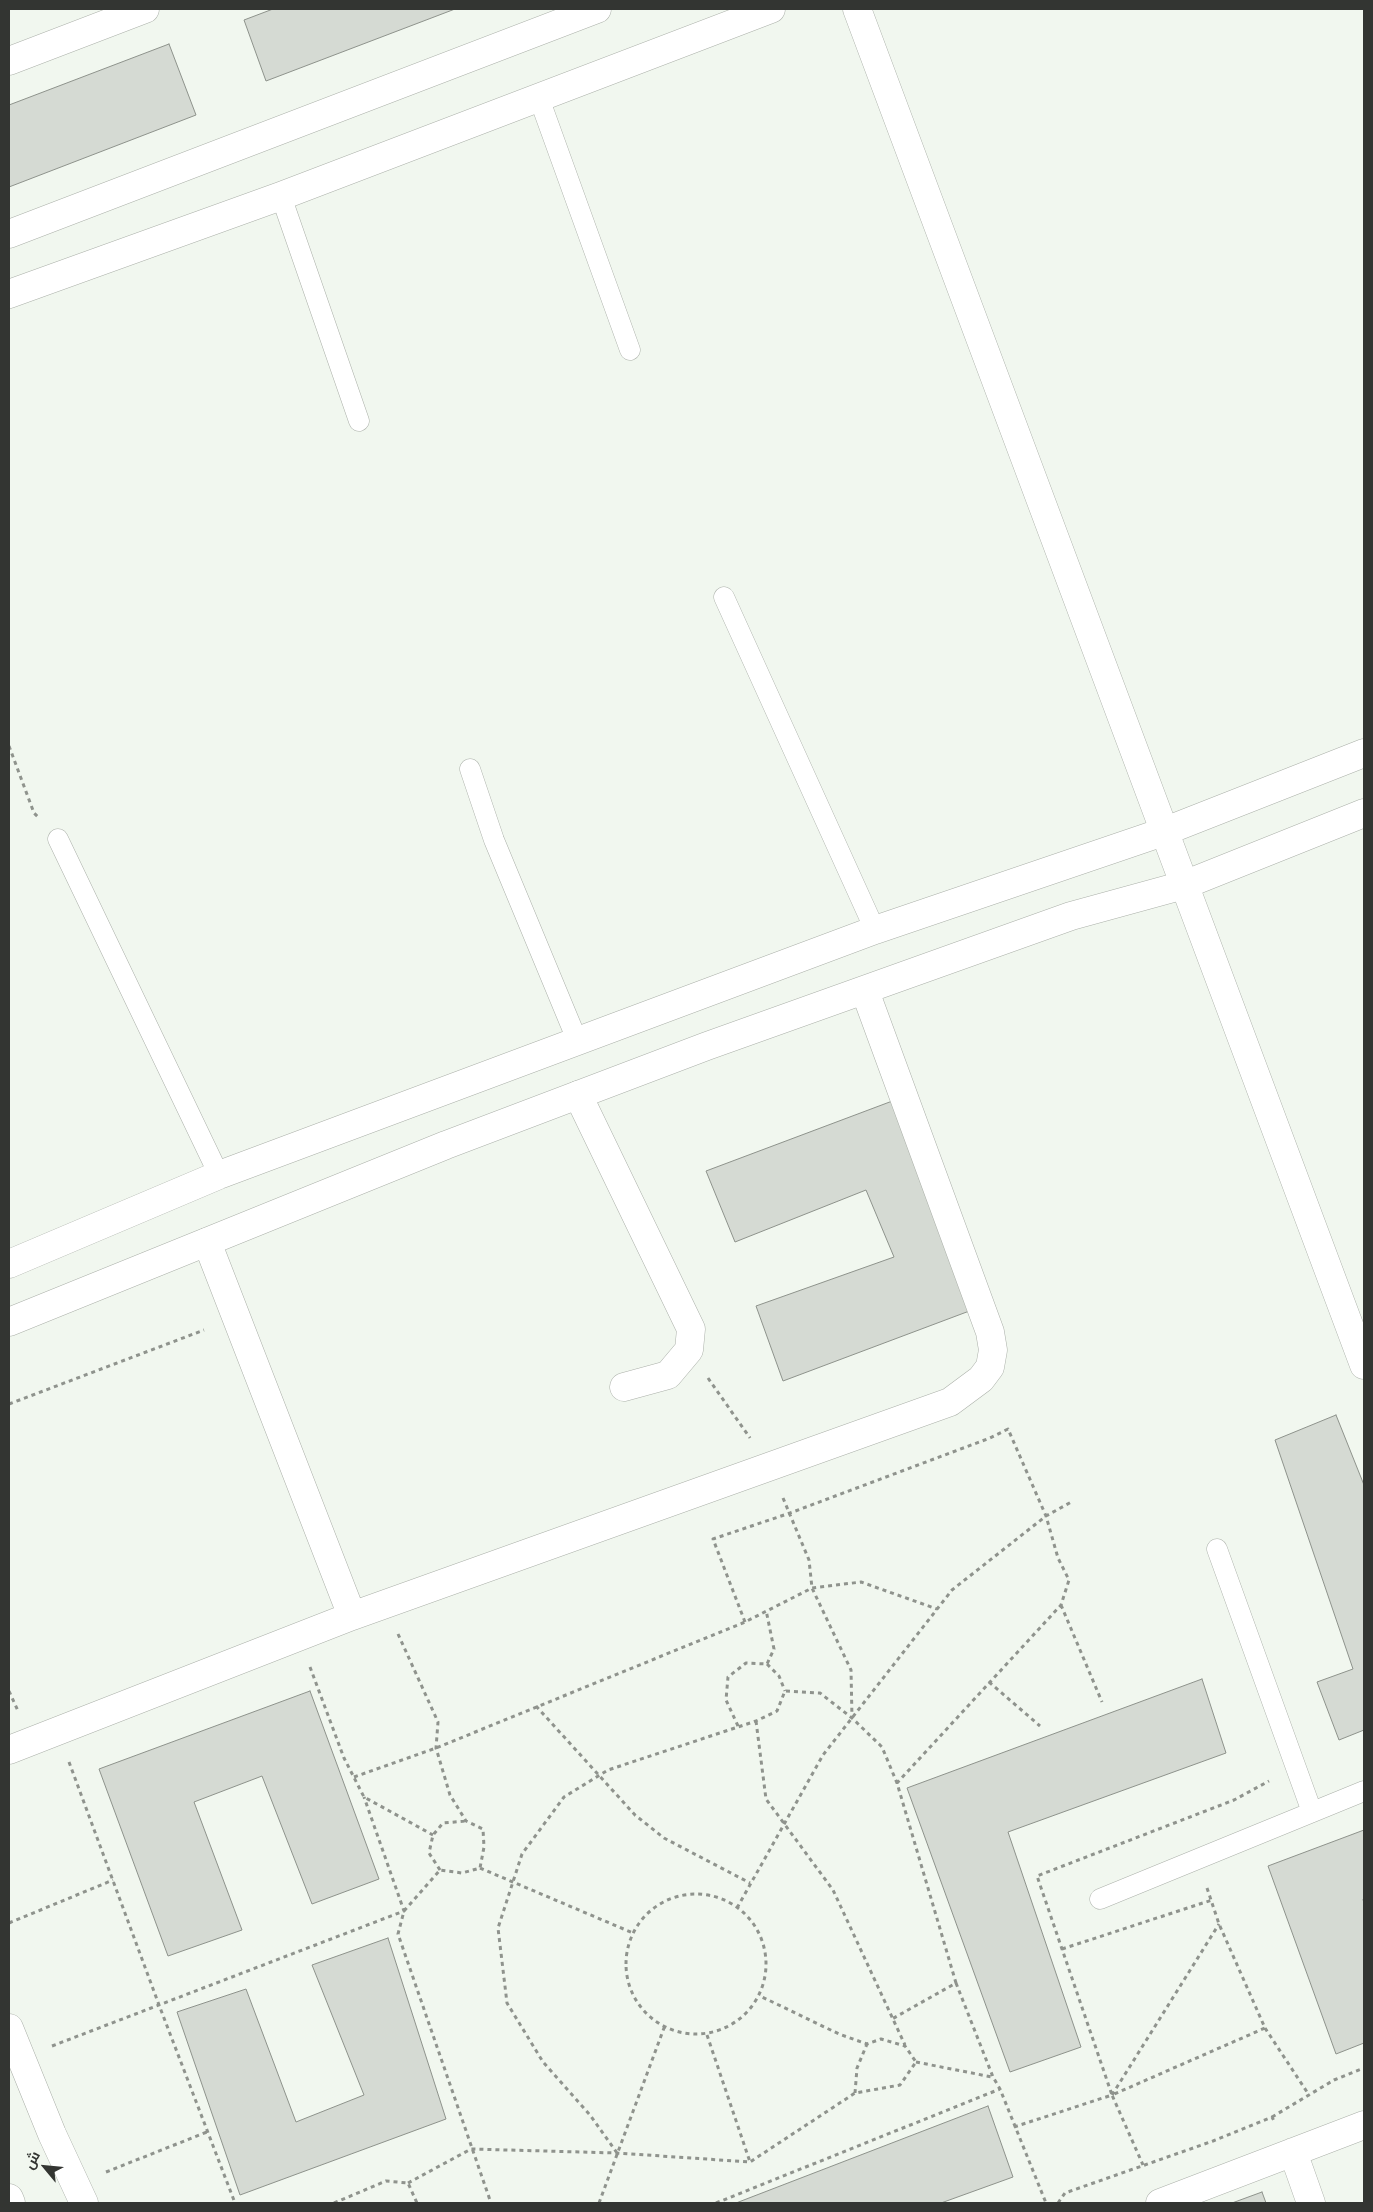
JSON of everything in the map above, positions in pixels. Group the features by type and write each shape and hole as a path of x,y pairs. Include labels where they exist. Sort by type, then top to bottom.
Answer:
{"street":[{"path":"9,61 145,9"},
{"path":"9,234 597,9"},
{"path":"9,294 281,196 771,9"},
{"path":"857,9 1163,832 1364,1365"},
{"path":"9,1264 219,1175 875,930 1163,832 1364,753"},
{"path":"9,1322 446,1145 707,1046 1071,916 1184,885 1364,813"},
{"path":"9,1750 384,1604 950,1402 981,1379 990,1367 993,1350 990,1332 865,991"},
{"path":"578,1095 691,1329 689,1350 668,1375 624,1386"},
{"path":"207,1242 352,1616"},
{"path":"9,2028 52,2134 80,2194"},
{"path":"1160,2203 1364,2125"},
{"path":"1293,2152 1311,2203"},
{"path":"9,2198 11,2203"}],"lane":[{"path":"539,98 630,350"},
{"path":"281,196 359,422"},
{"path":"724,597 875,930"},
{"path":"470,769 494,840 577,1040"},
{"path":"58,839 219,1175"},
{"path":"1217,1549 1312,1812"},
{"path":"1100,1899 1364,1791"}],"path":[{"path":"9,746 34,813 58,839"},
{"path":"9,1404 236,1318"},
{"path":"689,1350 769,1466 790,1513 809,1560 812,1588 851,1670 852,1718"},
{"path":"745,1622 712,1539 790,1513 990,1438 1008,1429 1046,1516 1058,1558 1069,1580 1061,1605 896,1783"},
{"path":"737,1908 823,1755 952,1590 1046,1516 1073,1501"},
{"path":"354,1777 436,1748 745,1622 812,1588 860,1582 937,1609"},
{"path":"384,1604 438,1722 436,1748 450,1795 466,1821"},
{"path":"1061,1605 1102,1702"},
{"path":"766,1610 774,1649 767,1664"},
{"path":"299,1636 344,1758 364,1797 404,1910 398,1934 491,2203"},
{"path":"617,2153 590,2114 544,2062 507,2003 498,1928 522,1854 564,1797 608,1770 756,1721 777,1710 785,1691 779,1676 767,1664 746,1663 728,1677 726,1700 738,1726"},
{"path":"989,1682 1040,1726"},
{"path":"785,1691 820,1693 852,1718 882,1747 896,1783 956,1983 1046,2203"},
{"path":"536,1706 597,1776 635,1815 664,1838 750,1883"},
{"path":"756,1721 766,1799 833,1890 905,2046 916,2062 993,2077"},
{"path":"58,1731 159,2005 235,2203"},
{"path":"1143,2165 1112,2096 1037,1876 1234,1800 1296,1768"},
{"path":"364,1797 433,1834"},
{"path":"440,1870 429,1854 433,1834 443,1823 466,1821 483,1829 484,1847 480,1868"},
{"path":"1196,1860 1212,1900 1219,1924 1265,2028 1309,2095"},
{"path":"440,1870 462,1872 480,1868 633,1933"},
{"path":"21,2058 404,1910 440,1870"},
{"path":"9,1923 113,1880"},
{"path":"684,1894 707,1894 728,1901 737,1908 746,1914 759,1931 766,1952 766,1975 760,1996 746,2014 729,2028 707,2035 686,2035 664,2028 646,2015 633,1998 626,1976 626,1954 633,1933 645,1914 663,1902 684,1894"},
{"path":"1062,1949 1212,1900"},
{"path":"1112,2096 1219,1924"},
{"path":"892,2019 956,1983"},
{"path":"760,1996 839,2034 867,2044 881,2039 905,2046"},
{"path":"599,2203 664,2028"},
{"path":"1014,2127 1112,2096 1265,2028"},
{"path":"707,2035 750,2162"},
{"path":"855,2092 856,2068 867,2044"},
{"path":"334,2203 386,2182 408,2183 471,2149 617,2153 750,2162 855,2092 900,2085 916,2062"},
{"path":"1058,2203 1065,2193 1213,2141 1272,2117 1334,2080 1364,2068"},
{"path":"716,2203 1000,2089"},
{"path":"1272,2117 1293,2152"},
{"path":"80,2194 207,2132"},
{"path":"408,2183 417,2203"}],"building":[{"path":"273,9 455,9 266,81 244,20"},
{"path":"169,44 196,115 9,187 9,105"},
{"path":"895,1100 972,1310 783,1381 756,1306 894,1257 866,1190 735,1242 706,1171"},
{"path":"1336,1415 1364,1485 1364,1730 1339,1740 1317,1682 1353,1669 1275,1440"},
{"path":"1202,1679 1226,1753 1008,1832 1081,2047 1010,2072 907,1788"},
{"path":"310,1691 379,1879 312,1904 262,1776 194,1802 242,1930 168,1956 99,1769"},
{"path":"1364,1830 1364,2043 1336,2054 1268,1866"},
{"path":"388,1938 446,2119 240,2195 177,2012 246,1989 296,2122 364,2095 312,1965"},
{"path":"988,2106 1013,2177 941,2203 736,2203"},
{"path":"1262,2192 1266,2203 1232,2203"}]}
